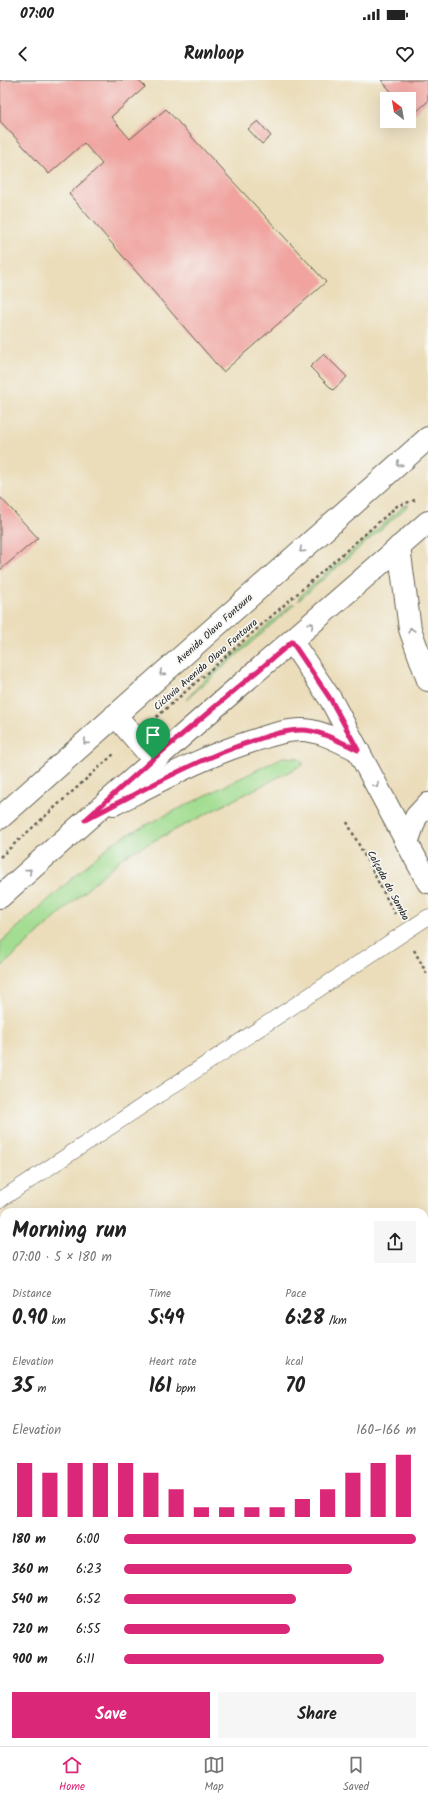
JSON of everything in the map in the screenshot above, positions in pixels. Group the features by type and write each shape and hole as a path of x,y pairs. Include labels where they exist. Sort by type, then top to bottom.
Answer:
{"main road":[{"name":"Avenida Olavo Fontoura","path":"0,818 428,438"},
{"path":"0,897 153,759 292,642 428,522"},
{"path":"400,547 410,629 428,680"},
{"path":"292,642 331,700 428,882"},
{"path":"115,715 153,759"},
{"path":"85,820 190,765 240,745 274,734 301,730 324,734 358,750"},
{"path":"407,843 416,817 428,804"}],"lane":[{"path":"0,1200 428,917"}],"path":[{"name":"Ciclovia Avenida Olavo Fontoura","path":"0,857 397,506 402,503 421,498"},
{"name":"Calçada do Samba","path":"346,822 428,976"}],"green space":[{"path":"405,505 409,505 298,601 300,596"},
{"path":"292,604 295,604 186,700 202,682"},
{"path":"283,757 298,758 304,764 124,856 0,968 0,943 111,844 128,834"}],"building":[{"path":"0,80 138,80 145,87 111,117 130,139 166,109 326,282 223,372 69,194 102,164 84,143 49,174 0,121"},
{"path":"381,80 428,80 428,101 416,112 416,92 392,92"},
{"path":"258,121 271,136 262,144 248,129"},
{"path":"324,354 347,377 333,390 310,367"},
{"path":"0,497 38,538 0,570"}],"route":[{"path":"292,642 331,700 358,750 324,734 301,730 274,734 240,745 190,765 85,820 153,759 292,642"}]}
